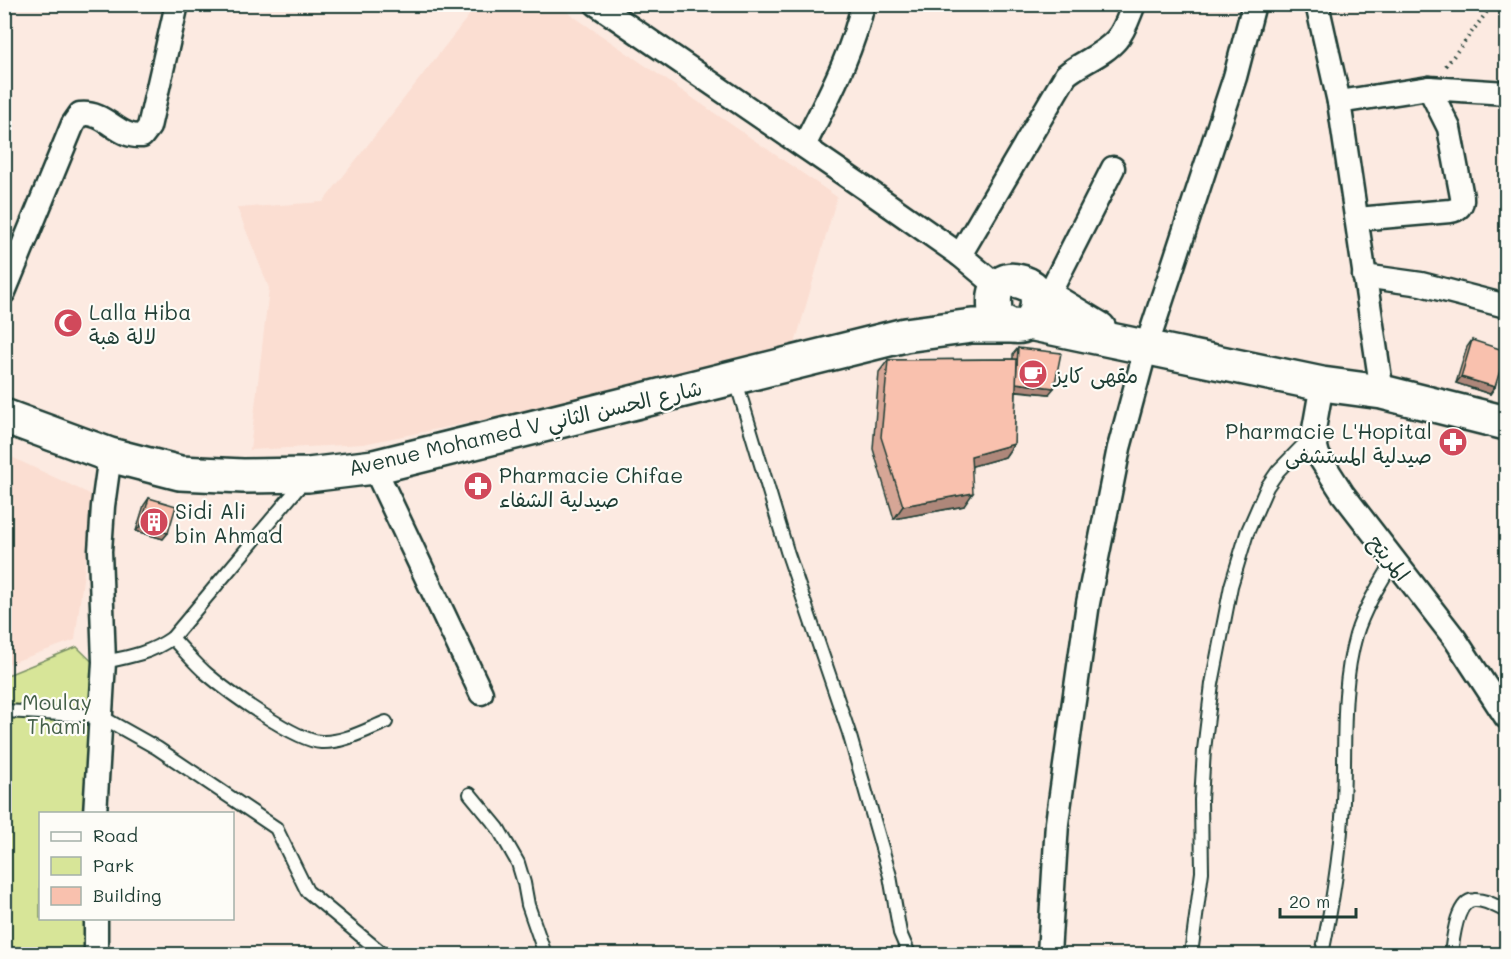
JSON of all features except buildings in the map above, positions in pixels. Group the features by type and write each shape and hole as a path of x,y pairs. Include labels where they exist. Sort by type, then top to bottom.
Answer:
{"main road":[{"name":"Avenue Mohamed V شارع الحسن الثاني","path":"4,416 110,455 180,473 243,476 308,475 374,467 853,350 905,335 972,326 1030,310 1030,285 1022,281 1006,282 997,290 905,335"},
{"path":"1030,310 1132,344 1322,384 1382,392 1506,423"}],"street":[{"path":"4,292 73,124 80,114 92,112 131,136 142,136 149,127 177,4"},
{"path":"596,4 960,255 997,290"},
{"path":"804,146 834,86 854,35 862,4"},
{"path":"960,255 1066,75 1076,66 1105,50 1116,40 1134,4"},
{"path":"1049,954 1057,823 1088,603 1119,448 1132,344 1235,77 1254,4"},
{"path":"1317,4 1339,102 1382,392"},
{"path":"1339,102 1429,88 1506,93"},
{"path":"1357,219 1450,211 1460,206 1462,197 1449,128 1429,88"},
{"path":"1030,310 1113,168"},
{"path":"1364,276 1421,284 1506,306"},
{"name":"المريتح","path":"1322,384 1313,435 1318,455 1343,494 1455,639 1506,717"},
{"path":"95,812 104,662 100,551 110,455"},
{"path":"374,467 482,693"},
{"path":"96,920 96,954"}],"lane":[{"path":"735,377 787,551 849,733 890,876 900,933 909,954"},
{"path":"1191,954 1202,873 1204,750 1212,684 1231,586 1248,533 1267,487 1278,471 1313,435"},
{"path":"104,662 145,654 172,638 308,475"},
{"path":"1322,954 1334,889 1342,817 1348,678 1356,635 1371,600 1394,562"},
{"path":"172,638 207,674 294,734 310,741 324,742 342,739 386,722"},
{"path":"4,711 100,716 157,748 276,828 307,891 383,954"},
{"path":"470,794 498,828 518,863 525,883 528,905 545,954"},
{"path":"1451,954 1457,921 1466,903 1474,900 1480,901 1506,911"}],"path":[{"path":"1429,88 1493,4"}],"shaded area":[{"path":"478,4 557,5 837,197 791,358 363,444 250,450 269,288 237,208 323,202"},
{"path":"5,454 94,496 75,640 5,665"}],"green space":[{"name":"Moulay Thami","path":"77,647 111,680 107,812 39,812 39,920 103,920 102,954 5,954 5,676"}],"place":[{"name":"Lalla Hiba لالة هبة","path":"68,323"},
{"name":"مقهى كايز","path":"1033,374"},
{"name":"Pharmacie L'Hopital صيدلية المستشفى","path":"1453,442"},
{"name":"Pharmacie Chifae صيدلية الشفاء","path":"478,486"},
{"name":"Sidi Ali bin Ahmad","path":"154,522"}]}
